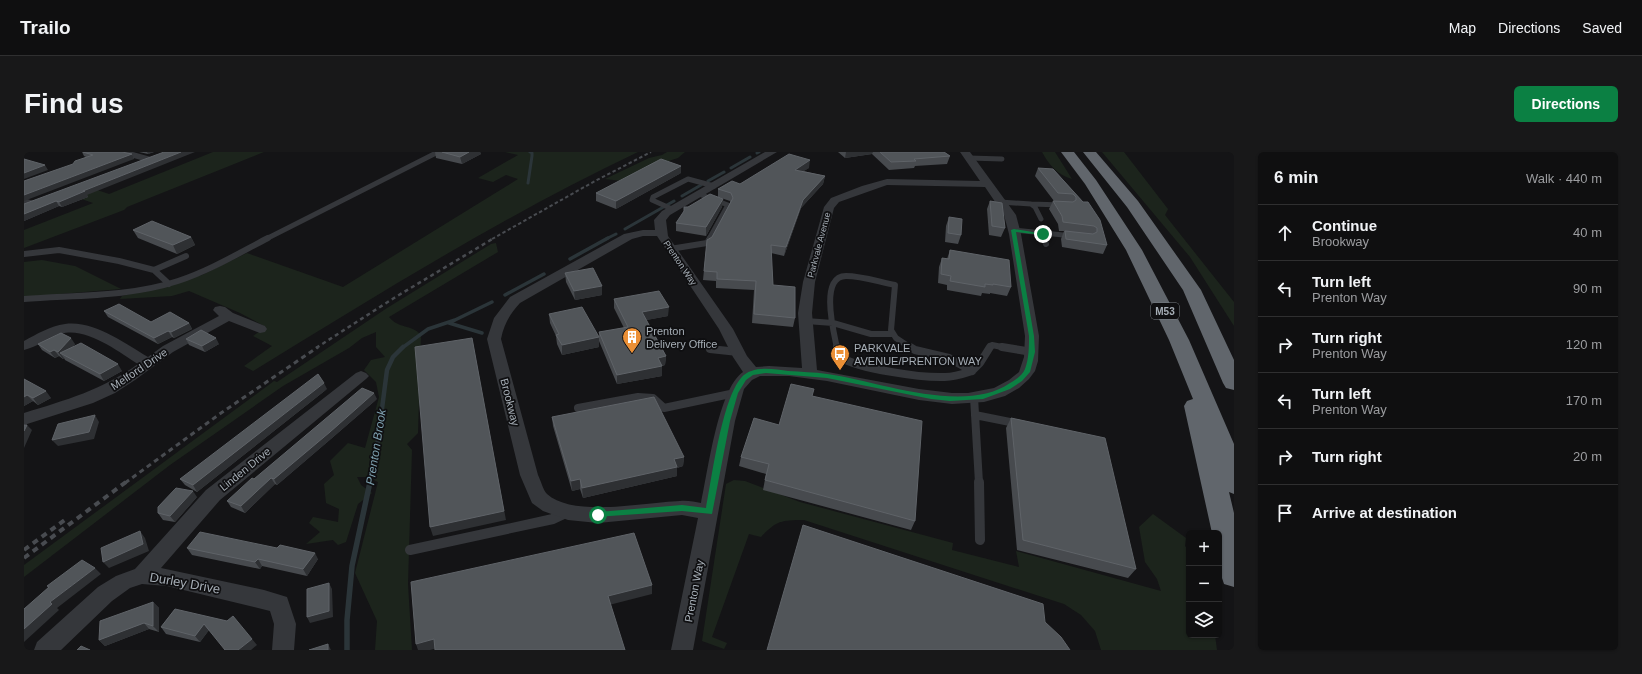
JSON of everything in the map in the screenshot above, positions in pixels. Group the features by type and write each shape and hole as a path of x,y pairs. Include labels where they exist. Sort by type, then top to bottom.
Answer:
{"highway":[{"name":"M53","path":"1067,152 1091,184 1134,250 1179,340 1222,443 1234,484"},
{"path":"1089,152 1133,204 1192,290 1234,383"},
{"path":"1179,340 1230,550 1234,575"}],"street":[{"path":"122,152 148,159"},
{"name":"Prenton Way","path":"682,650 727,421 735,393 744,379 752,373 738,352 726,329 670,249 662,233 660,220 672,209 772,152"},
{"path":"134,165 160,154"},
{"path":"752,373 766,371 827,376 931,397 950,399 974,397 997,392 1008,388 1020,379 1028,370 1032,352 1032,336 1014,230 1010,215 967,155"},
{"name":"Parkvale Avenue","path":"810,374 806,321 809,282 829,207 836,200 866,188 888,182 987,184"},
{"name":"Brookway","path":"662,233 643,233 628,236 515,300 505,310 497,324 494,339 529,474 539,498 550,506 568,512 598,515 682,508 710,512"},
{"name":"Melford Drive","path":"24,419 87,399 130,377 168,349 224,313 260,329"},
{"path":"26,349 58,331 68,328 80,328 113,343 148,363"},
{"name":"Linden Drive","path":"142,575 213,495 361,376"},
{"name":"Durley Drive","path":"45,650 105,594 123,582 142,575 166,577 264,599 279,604 285,624 283,650"}],"lane":[{"path":"24,299 135,290 169,284 210,268 438,152"},
{"path":"967,155 1002,159"},
{"path":"672,209 655,202 652,200 653,197 688,179 714,186"},
{"path":"670,249 707,243 728,205 699,194"},
{"path":"1000,202 1069,206"},
{"path":"1031,204 1035,207 1041,219"},
{"path":"1014,230 1082,237"},
{"path":"1043,234 1046,244"},
{"path":"24,254 59,250 119,261 154,270 169,284"},
{"path":"154,270 186,256"},
{"path":"892,334 892,319 896,287 892,284 845,276 838,277 834,282 830,295 829,312 840,357 848,362 925,376 947,377 961,375 972,371 981,362 990,345 998,345 1032,352"},
{"path":"806,321 832,323 871,334 892,334 905,345 915,350 949,358 972,371"},
{"path":"710,349 738,352"},
{"path":"578,408 638,397 653,398 664,408 735,393"},
{"path":"974,397 980,540"},
{"path":"975,415 1027,426"},
{"path":"410,550 553,519 568,512"}],"shaded area":[{"path":"213,152 264,152 127,207 124,210 24,248 24,230 93,203 64,193 82,185 109,194"},
{"path":"505,152 638,152 539,202 443,256 253,371 244,366 272,346 253,336 266,327 240,313 189,291 172,296 120,299 122,296 202,275 247,253 343,287 518,179 506,175 493,182 478,178 518,155"},
{"path":"667,152 685,152 678,158 659,164 622,181 605,179 649,158 662,155"},
{"path":"1042,152 1055,152 1072,179 1062,175 1054,169"},
{"path":"1102,152 1124,152 1168,209 1165,215 1234,302 1234,326 1190,257"},
{"path":"496,243 498,252 389,317 397,324 413,329 421,335 418,433 407,444 412,450 408,584 412,650 375,650 377,621 355,573 378,482 368,477 357,477 361,485 372,493 358,504 346,542 338,545 333,540 306,544 320,532 309,523 313,517 338,522 339,509 326,503 324,484 334,475 330,461 348,443 365,448 379,397 376,382 364,370 371,360 385,357 376,347 376,332 362,338 349,348 283,386 170,465 24,577 24,565 274,381 277,382 387,308 491,244"},
{"path":"42,260 75,266 121,289 24,297 24,262"},
{"path":"734,480 745,481 800,502 953,543 952,550 1019,567 1016,551 1161,591 1157,579 1145,562 1139,527 1153,514 1186,538 1186,638 1215,638 1217,650 1101,650 1095,631 1081,615 1064,604 804,520 780,522 761,537 749,534 712,637 727,643 724,649 702,641 726,484"}],"building":[{"path":"83,152 122,152 132,154 24,195 24,181 73,164 75,161 93,155"},
{"path":"164,152 181,152 59,202 56,201 24,214 24,204"},
{"path":"442,152 469,152 460,157"},
{"path":"880,152 944,152 950,156 914,159 916,161 891,162"},
{"path":"789,154 810,160 795,170 825,176 803,200 786,247 771,245 773,285 795,287 795,318 754,314 756,281 717,279 717,272 704,271 707,240 712,237 733,198 731,193 718,189 732,181 740,184"},
{"path":"24,159 45,165 24,173"},
{"path":"661,159 681,166 616,201 596,193"},
{"path":"1038,168 1053,169 1083,202 1088,202 1100,220 1107,245 1066,239 1065,231 1093,234 1097,232 1097,228 1094,226 1063,222 1062,216 1053,201 1073,202 1076,200 1076,197 1073,194 1058,193"},
{"path":"710,194 723,199 706,227 676,223 684,211 684,207 688,207"},
{"path":"990,201 1002,203 1005,228 992,226"},
{"path":"949,217 962,219 961,235 948,233"},
{"path":"152,221 191,237 173,245 133,230"},
{"path":"950,250 1009,260 1011,287 985,284 985,287 950,281 951,276 941,274 942,258 949,259"},
{"path":"593,268 602,286 574,291 565,273"},
{"path":"659,291 669,307 642,312 666,356 658,358 662,366 617,375 599,332 628,327 614,299"},
{"path":"119,304 151,322 170,312 189,323 154,338 104,311"},
{"path":"582,307 599,337 562,345 556,335 559,334 549,314"},
{"path":"201,330 216,338 202,346 186,339"},
{"path":"61,333 71,338 58,352 54,350 50,352 38,344"},
{"path":"472,338 504,511 430,527 415,347"},
{"path":"81,343 118,364 100,374 60,353"},
{"path":"318,374 324,383 193,485 180,479"},
{"path":"24,379 46,391 33,398 27,395 24,397"},
{"path":"791,384 814,389 812,396 922,421 915,521 765,480 769,464 741,457 754,418 779,425"},
{"path":"362,388 374,393 274,479 271,478 241,506 227,501 252,478 254,479"},
{"path":"654,397 684,457 674,459 677,467 582,488 580,479 571,481 552,417"},
{"path":"95,415 89,432 52,440 58,424"},
{"path":"1011,418 1105,438 1136,569 1023,540"},
{"path":"176,488 193,491 170,516 158,513 158,507"},
{"path":"803,525 1043,604 1045,622 1061,637 1070,650 767,650"},
{"path":"140,531 143,544 103,562 101,548"},
{"path":"200,532 277,548 280,545 315,553 303,569 258,559 255,562 187,548"},
{"path":"634,533 652,585 608,596 625,650 435,650 434,639 416,644 411,582"},
{"path":"82,560 95,568 50,602 52,604 24,629 24,609 49,587 47,586"},
{"path":"329,583 329,611 307,617 307,589"},
{"path":"153,602 153,626 144,623 99,640 100,621"},
{"path":"175,609 227,621 233,616 252,639 238,650 225,650 204,624 195,636 161,627"},
{"path":"328,644 328,650 309,650"},
{"path":"81,646 90,650 77,650"}],"waterway":[{"path":"528,183 532,156 532,153 530,152"},
{"name":"Prenton Brook","path":"731,168 750,157"},
{"name":"Prenton Brook","path":"708,181 724,172"},
{"name":"Prenton Brook","path":"682,196 701,185"},
{"name":"Prenton Brook","path":"625,229 674,201"},
{"name":"Prenton Brook","path":"608,238 616,234"},
{"name":"Prenton Brook","path":"570,259 608,238"},
{"name":"Prenton Brook","path":"505,295 544,274"},
{"name":"Prenton Brook","path":"402,348 428,329 455,320 492,302"},
{"path":"449,323 482,333"},
{"name":"Prenton Brook","path":"370,483 376,455 387,370 393,357 402,348"},
{"name":"Prenton Brook","path":"347,650 347,620 352,566 370,482"}],"railway":[{"path":"492,239 595,181 651,152"},
{"path":"316,348 394,298 494,238"},
{"path":"125,483 221,413 318,347"},
{"path":"24,558 126,482"},
{"path":"24,550 66,519"}],"place":[{"name":"Prenton Delivery Office","path":"632,354"},
{"name":"PARKVALE AVENUE/PRENTON WAY","path":"840,371"}],"route":[{"path":"598,515 682,508 710,512 727,421 735,393 738,385 752,373 766,371 827,376 931,397 950,399 983,397 1008,388 1020,379 1028,370 1032,352 1032,336 1014,230 1043,234"}]}
